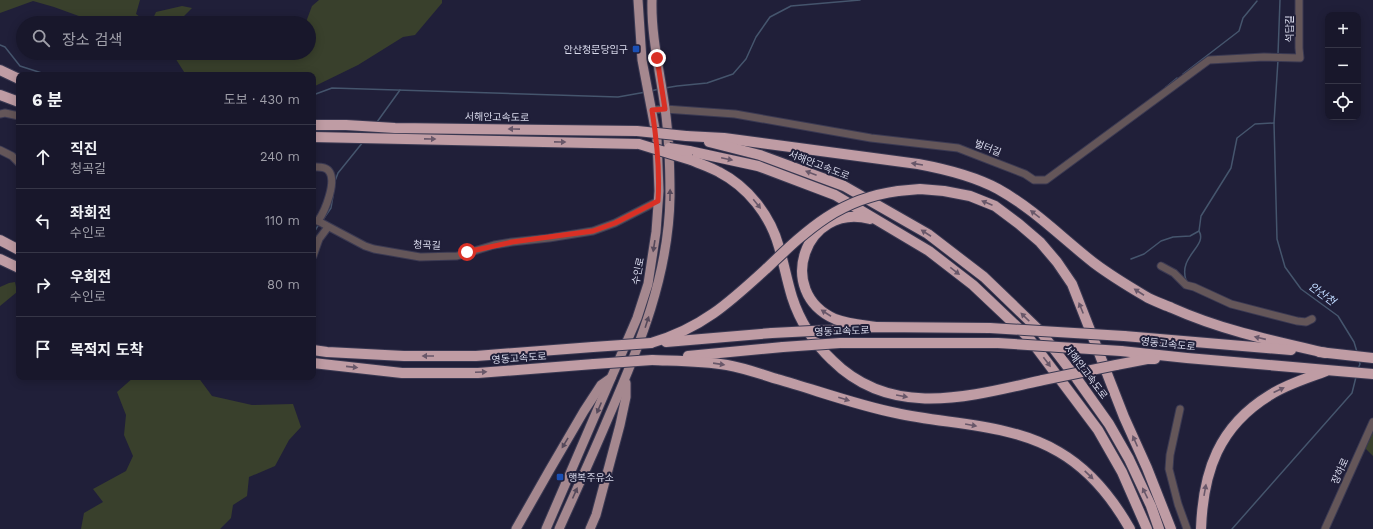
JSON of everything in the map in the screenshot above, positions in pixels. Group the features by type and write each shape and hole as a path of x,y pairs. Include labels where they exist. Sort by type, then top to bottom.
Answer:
{"highway":[{"path":"0,70 16,78"},
{"path":"0,95 16,101"},
{"name":"서해안고속도로","path":"316,125 395,128 637,131 686,136 760,155 844,186 928,234 984,277 1040,331 1109,424 1129,460 1151,506 1159,529"},
{"path":"686,136 724,138 918,164 963,175 989,185 1016,200 1036,214 1095,263 1146,296 1211,324 1326,353"},
{"path":"316,137 639,144 690,156 758,166 835,195 929,251 973,285 1029,338 1098,430 1122,472 1147,529"},
{"path":"690,156 742,188 761,210 767,218 776,238 792,297 803,324 820,348 840,368 853,378 880,391 913,398 929,399 974,394 1147,359 1187,358"},
{"path":"651,343 663,340 686,330 715,313 805,233 835,212 862,199 898,191 920,189 944,191 970,196 990,204 1019,224 1044,246 1072,284 1121,409 1147,468 1171,529"},
{"path":"876,327 841,321 829,316 818,308 811,299 805,287 802,267 806,247 816,234 826,225 841,219 853,217 880,222"},
{"path":"0,240 16,248"},
{"path":"0,259 16,267"},
{"name":"영동고속도로","path":"316,350 404,356 476,356 772,333 876,327 990,328 1124,336 1373,358"},
{"name":"영동고속도로","path":"316,363 409,373 478,373 652,360 782,347 840,343 998,343 1121,351 1373,374"},
{"path":"652,360 728,365 894,413 992,429 1038,442 1059,452 1082,469 1108,496 1130,529"},
{"path":"1201,529 1203,497 1210,466 1224,437 1235,423 1271,394 1328,370"}],"main road":[{"name":"수인로","path":"546,529 637,318 648,284 656,232 659,168 657,139 642,60 638,0"},
{"path":"559,529 626,378 648,321 664,261 668,234 670,171 665,105 657,58 652,0"},
{"path":"516,529 548,471 584,411 601,385 612,377"},
{"path":"590,529 596,515 620,425 626,397 626,378"}],"street":[{"name":"석답길","path":"1298,0 1298,58"},
{"name":"벌터길","path":"651,107 665,105 735,114 871,138 958,148 1025,174 1034,180 1046,180 1210,60 1264,57 1298,58"},
{"path":"0,114 5,113 16,115"},
{"path":"0,150 12,156 16,160"},
{"path":"316,167 324,167 330,172 332,185 329,200 316,220"},
{"name":"청곡길","path":"316,220 374,249 420,257 457,256 494,245 593,231 610,225 658,201"},
{"path":"316,248 319,239 328,227"},
{"path":"1161,266 1174,273 1186,285 1194,287 1231,304 1297,321 1306,322 1312,319"},
{"path":"1180,409 1170,455 1169,469 1178,504 1187,529"},
{"name":"장하로","path":"1325,529 1373,422"}],"green space":[{"path":"0,0 140,0 136,14 139,16 79,16 33,1 0,13"},
{"path":"319,0 442,0 442,3 415,35 403,37 358,65 316,86 316,72 184,72 176,60 316,60 316,16 308,16 312,6"},
{"path":"182,6 192,8 184,16 154,16 156,12"},
{"path":"15,282 16,293 0,306 0,287"},
{"path":"131,380 200,380 212,396 252,405 293,404 301,427 289,440 275,466 249,477 247,496 233,505 231,518 220,529 81,529 84,513 103,502 93,489 126,471 133,456 124,435 126,415 117,392"},
{"path":"1373,429 1373,456 1363,446"}],"waterway":[{"path":"665,88 707,83 733,74 746,59 756,37 770,17 791,6 860,0"},
{"name":"안산천","path":"1278,54 1280,0"},
{"path":"1183,74 1239,31 1243,18 1257,1"},
{"path":"0,45 5,47 20,66 39,72"},
{"name":"안산천","path":"1278,60 1274,123 1277,239 1285,267 1301,289 1338,316 1354,342 1357,352"},
{"path":"1166,87 1177,78"},
{"path":"316,94 332,88 618,97 646,92"},
{"path":"651,91 659,89"},
{"path":"377,122 400,90"},
{"path":"1131,259 1144,254 1161,241 1173,237 1190,236 1199,231 1201,216 1231,168 1237,138 1255,124 1274,123"},
{"path":"335,181 338,173 363,142"},
{"path":"1065,162 1072,157"},
{"path":"322,221 331,208 333,196"},
{"path":"316,229 319,224"},
{"path":"1186,280 1186,264 1200,242 1201,236 1199,231"},
{"name":"안산천","path":"1358,369 1360,364 1359,360"},
{"name":"안산천","path":"1232,529 1352,393 1356,377"}],"place":[{"name":"안산청문당입구","path":"636,49"},
{"name":"행복주유소","path":"560,477"}],"route":[{"path":"467,252 494,245 593,231 615,223 658,201 659,168 657,139 652,110 665,109 657,58"}]}
